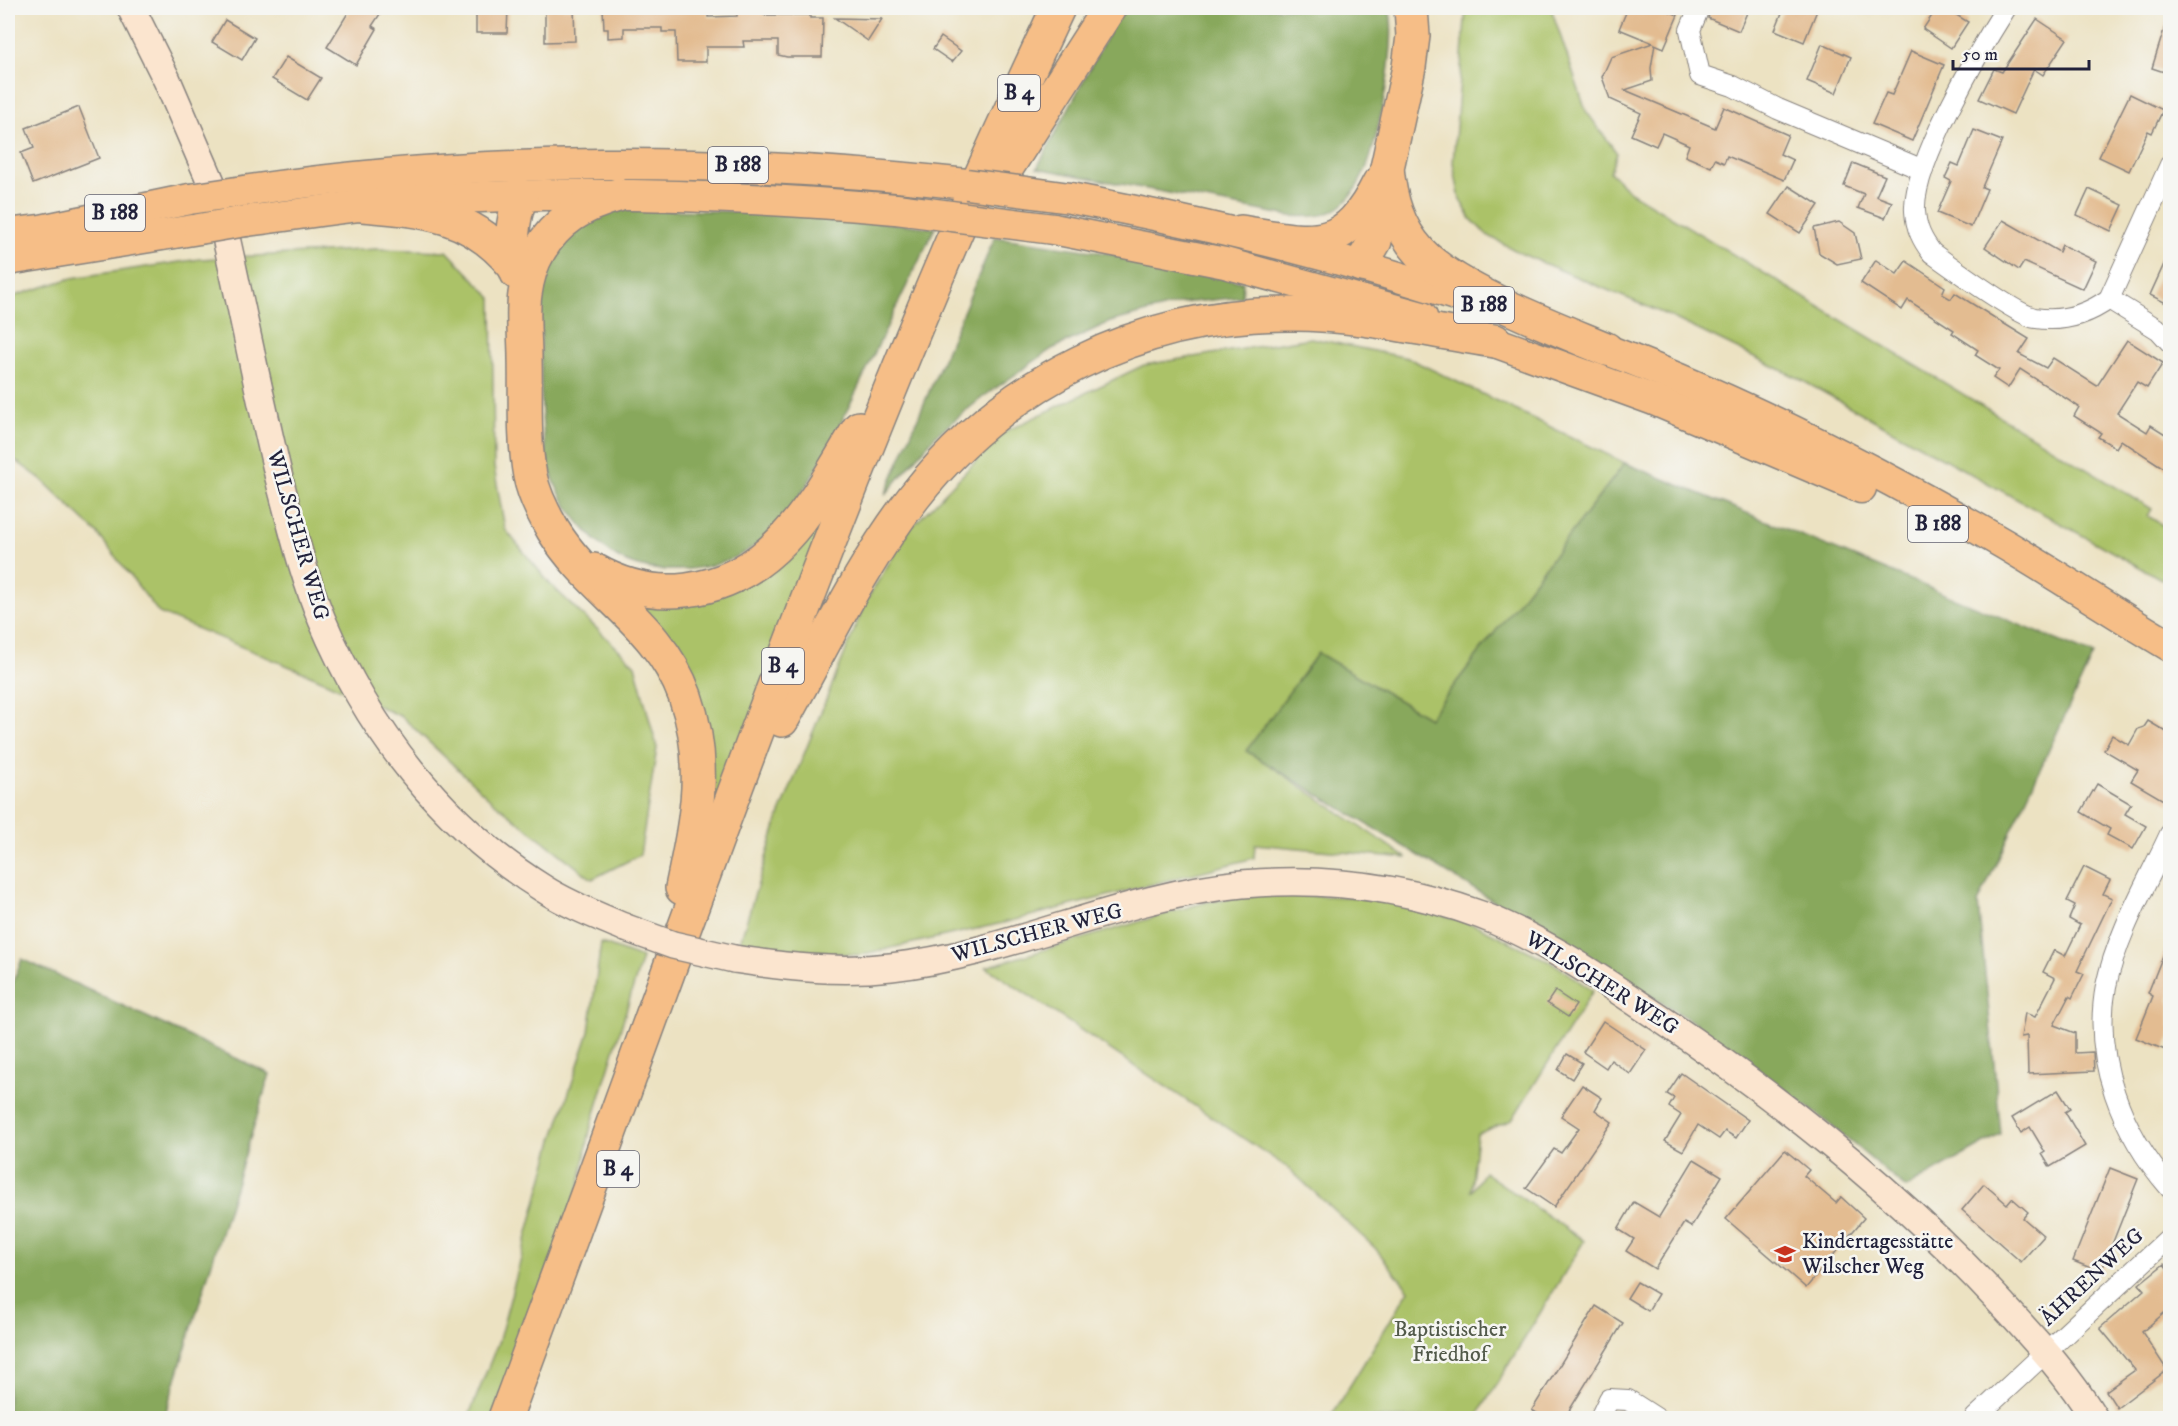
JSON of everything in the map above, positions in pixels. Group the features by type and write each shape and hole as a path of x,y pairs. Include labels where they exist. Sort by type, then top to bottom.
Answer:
{"highway":[{"name":"B 4","path":"505,1419 764,714 910,341 979,178 1058,8"},
{"name":"B 4","path":"526,1419 782,720 883,462 1004,172 1079,8"},
{"path":"1004,172 1109,8"},
{"path":"1361,265 1375,241 1387,168 1409,67 1413,36 1411,8"},
{"path":"1241,232 1307,242 1331,237 1346,229 1369,203 1387,168"},
{"path":"1387,168 1391,198 1401,225 1419,251 1436,266 1527,315 1606,349"},
{"path":"526,193 534,209 523,276 527,448 530,476 544,514 567,550 644,628 660,649 684,693 693,719 699,763 699,799 661,993"},
{"path":"523,276 558,226 586,206 618,195"},
{"path":"362,205 418,210 465,225 485,236 523,276"},
{"path":"782,720 871,562 914,498 954,451 985,424 1052,376 1107,348 1166,329 1227,317 1289,314 1351,318 1495,341"},
{"path":"567,550 605,576 650,590 674,591 702,588 745,572 781,543 806,514 910,341"}],"main road":[{"name":"B 188","path":"526,193 550,168 565,163"},
{"name":"B 188","path":"8,242 41,230 213,191 366,175 496,165 565,163 739,165 912,178 1070,198 1241,232 1361,265 1606,349 1785,428 1928,502 2040,566 2160,640"},
{"path":"496,165 513,174 526,193"},
{"name":"B 188","path":"8,260 199,229 236,231 362,205 526,193 817,202 896,209 1053,229 1226,263 1312,285 1495,341 1654,400 1829,473 1938,524 2160,640"},
{"path":"8,234 41,230"},
{"path":"1312,285 1329,284 1346,278 1361,265"}],"street":[{"path":"131,8 167,80 213,191"},
{"path":"1699,8 1690,30 1700,75 1732,86 1779,109 1923,170"},
{"path":"2006,8 1973,60 1923,170 1915,211 1921,238 1932,253 2032,318 2070,319 2109,299 2170,165"},
{"name":"WILSCHER WEG","path":"236,231 271,445 303,567 321,618 361,698 411,772 473,836 545,890 626,928 673,945 734,959 822,969 892,967 962,954 1159,899 1238,884 1277,881 1341,884 1436,900 1480,915 1554,949 1738,1072 1796,1115 1883,1188 1981,1281 2076,1388 2094,1419"},
{"path":"2109,299 2159,330 2170,342"},
{"path":"2170,834 2119,943 2106,986 2103,1025 2106,1064 2122,1112 2141,1148 2170,1188"},
{"name":"ÄHRENWEG","path":"1975,1419 2170,1237"},
{"path":"1600,1419 1609,1399 1628,1400 1656,1419"}],"green space":[{"path":"1122,8 1389,8 1391,42 1386,90 1370,157 1363,176 1350,196 1342,205 1327,214 1308,217 1289,216 1037,168"},
{"path":"1466,8 1551,8 1586,111 1617,153 1610,172 1629,191 2152,509 2148,516 2170,530 2170,584 1796,377 1667,315 1522,254 1487,235 1471,219 1460,200 1453,163"},
{"path":"612,209 799,213 935,228 834,438 805,488 772,531 739,556 722,562 685,570 666,570 647,568 615,556 595,540 577,519 561,497 551,473 544,441 541,401 543,269 550,248 559,236"},
{"path":"995,237 1113,254 1243,282 1242,297 1182,303 1110,322 1052,349 983,397 936,435 885,495"},
{"path":"377,249 447,251 492,298 494,467 505,529 550,584 635,665 657,748 640,855 592,879 491,800 402,717 315,677 159,613 97,533 41,479 8,455 8,298 72,278 200,259"},
{"path":"1311,338 1408,358 1625,463 1429,718 1318,653 1247,750 1407,858 1255,844 1254,858 1003,923 859,955 739,945 779,816 866,601 909,530 1004,432 1144,365"},
{"path":"855,445 696,869 710,767 630,593 716,595"},
{"path":"1625,463 2093,655 1978,903 2001,1134 1906,1188 1822,1118 1697,1024 1246,751 1318,653 1429,718"},
{"name":"Baptistischer Friedhof","path":"1262,894 1383,898 1478,926 1553,963 1593,991 1512,1120 1477,1134 1471,1192 1484,1172 1584,1241 1476,1418 1330,1418 1409,1290 1375,1248 1288,1168 986,967 1206,902"},
{"path":"601,943 642,958 590,1130 580,1183 492,1418 468,1418 499,1340 553,1140 589,1032"},
{"path":"22,959 270,1074 164,1418 8,1418 8,994"}],"building":[{"path":"351,8 384,8 372,26 377,29 356,65 327,47"},
{"path":"476,8 508,8 507,33 476,33"},
{"path":"545,8 574,8 575,41 545,42"},
{"path":"603,8 708,8 708,17 737,16 737,8 764,8 764,15 810,15 810,18 823,18 822,57 778,55 778,41 743,41 744,47 706,47 706,62 677,62 676,32 662,32 662,28 624,28 624,37 608,38 608,29 604,29"},
{"path":"1628,8 1661,8 1678,15 1664,48 1655,44 1651,68 1652,81 1625,90 1715,128 1724,107 1788,135 1780,154 1793,160 1784,180 1727,156 1724,163 1715,159 1711,167 1685,156 1689,145 1662,133 1656,146 1631,135 1641,113 1610,99 1602,77 1611,57 1653,43 1619,29"},
{"path":"1711,8 1749,8 1739,31 1708,18"},
{"path":"1784,8 1818,8 1804,42 1775,30"},
{"path":"1937,8 1945,8 1968,22 1951,48 1923,29"},
{"path":"835,18 882,19 868,41"},
{"path":"2037,19 2067,39 2043,75 2034,69 2013,114 1979,99 1994,69 2002,72"},
{"path":"225,20 255,38 242,60 212,42"},
{"path":"2167,20 2170,20 2170,74 2152,68"},
{"path":"941,37 961,51 952,62 933,49"},
{"path":"1822,44 1851,57 1836,93 1807,81"},
{"path":"1911,51 1944,65 1912,141 1872,124 1886,93 1892,95"},
{"path":"286,57 321,78 307,100 272,79"},
{"path":"2130,94 2163,110 2152,133 2148,131 2129,171 2099,157"},
{"path":"79,107 99,158 33,184 21,153 34,148 26,128"},
{"path":"1974,130 2002,141 1982,187 1987,189 1971,227 1937,213 1951,181 1945,178 1952,163 1959,166"},
{"path":"1853,163 1885,176 1876,196 1892,202 1885,218 1858,208 1864,194 1844,186"},
{"path":"1789,186 1819,205 1800,233 1770,214"},
{"path":"2089,189 2123,205 2111,231 2077,215"},
{"path":"2003,220 2059,252 2062,245 2096,261 2083,289 2024,262 2019,270 1985,247"},
{"path":"1839,222 1855,233 1861,259 1837,264 1819,253 1814,228"},
{"path":"2170,251 2170,305 2150,295"},
{"path":"1876,260 1897,274 1906,261 1945,287 1942,294 1951,299 1955,293 2029,339 2019,354 2046,368 2053,358 2097,386 2127,340 2163,363 2147,388 2137,382 2117,413 2147,432 2151,425 2170,437 2170,472 2121,440 2116,448 2098,437 2101,433 2074,416 2079,407 2020,369 2008,388 1993,378 1999,370 1975,355 1978,350 1952,333 1954,330 1908,300 1902,310 1861,283"},
{"path":"2148,721 2170,734 2170,804 2131,781 2138,770 2104,750 2112,735 2129,745 2138,729 2144,727"},
{"path":"2097,784 2131,804 2125,814 2146,826 2133,849 2107,835 2110,829 2081,812"},
{"path":"2084,867 2110,880 2103,894 2112,898 2077,971 2084,974 2072,998 2069,996 2054,1025 2075,1033 2075,1053 2093,1052 2094,1071 2028,1074 2027,1036 2021,1037 2025,1013 2035,1017 2055,978 2043,972 2054,950 2065,956 2080,925 2069,919 2075,905 2067,901"},
{"path":"2170,938 2170,1037 2165,1050 2136,1038 2153,996 2148,993"},
{"path":"1555,991 1576,1005 1568,1017 1547,1003"},
{"path":"1603,1021 1646,1050 1630,1074 1611,1060 1606,1068 1583,1052"},
{"path":"1567,1054 1582,1063 1572,1079 1558,1070"},
{"path":"1681,1073 1748,1120 1736,1138 1725,1131 1719,1139 1698,1125 1683,1151 1665,1141 1681,1115 1669,1107 1674,1098 1667,1094"},
{"path":"1582,1085 1602,1098 1595,1110 1612,1122 1554,1207 1526,1188 1554,1149 1561,1153 1579,1128 1561,1116"},
{"path":"2058,1090 2070,1109 2065,1112 2085,1146 2050,1167 2042,1154 2045,1152 2030,1127 2021,1133 2012,1118"},
{"path":"1785,1150 1809,1170 1804,1176 1836,1203 1841,1197 1864,1218 1806,1288 1726,1219"},
{"path":"1694,1159 1722,1176 1691,1227 1684,1223 1655,1269 1626,1251 1634,1239 1618,1229 1634,1202 1659,1217"},
{"path":"2110,1168 2138,1179 2101,1272 2073,1261"},
{"path":"1984,1184 2007,1204 2012,1198 2028,1212 2023,1218 2044,1236 2021,1262 1962,1210"},
{"path":"2164,1264 2170,1272 2170,1308 2142,1332 2167,1370 2117,1408 2106,1391 2135,1370 2100,1328 2144,1290 2139,1284"},
{"path":"1637,1282 1658,1294 1648,1311 1627,1298"},
{"path":"1596,1306 1623,1323 1564,1419 1546,1419 1532,1410"}],"place":[{"name":"Kindertagesstätte Wilscher Weg","path":"1785,1254"}]}
